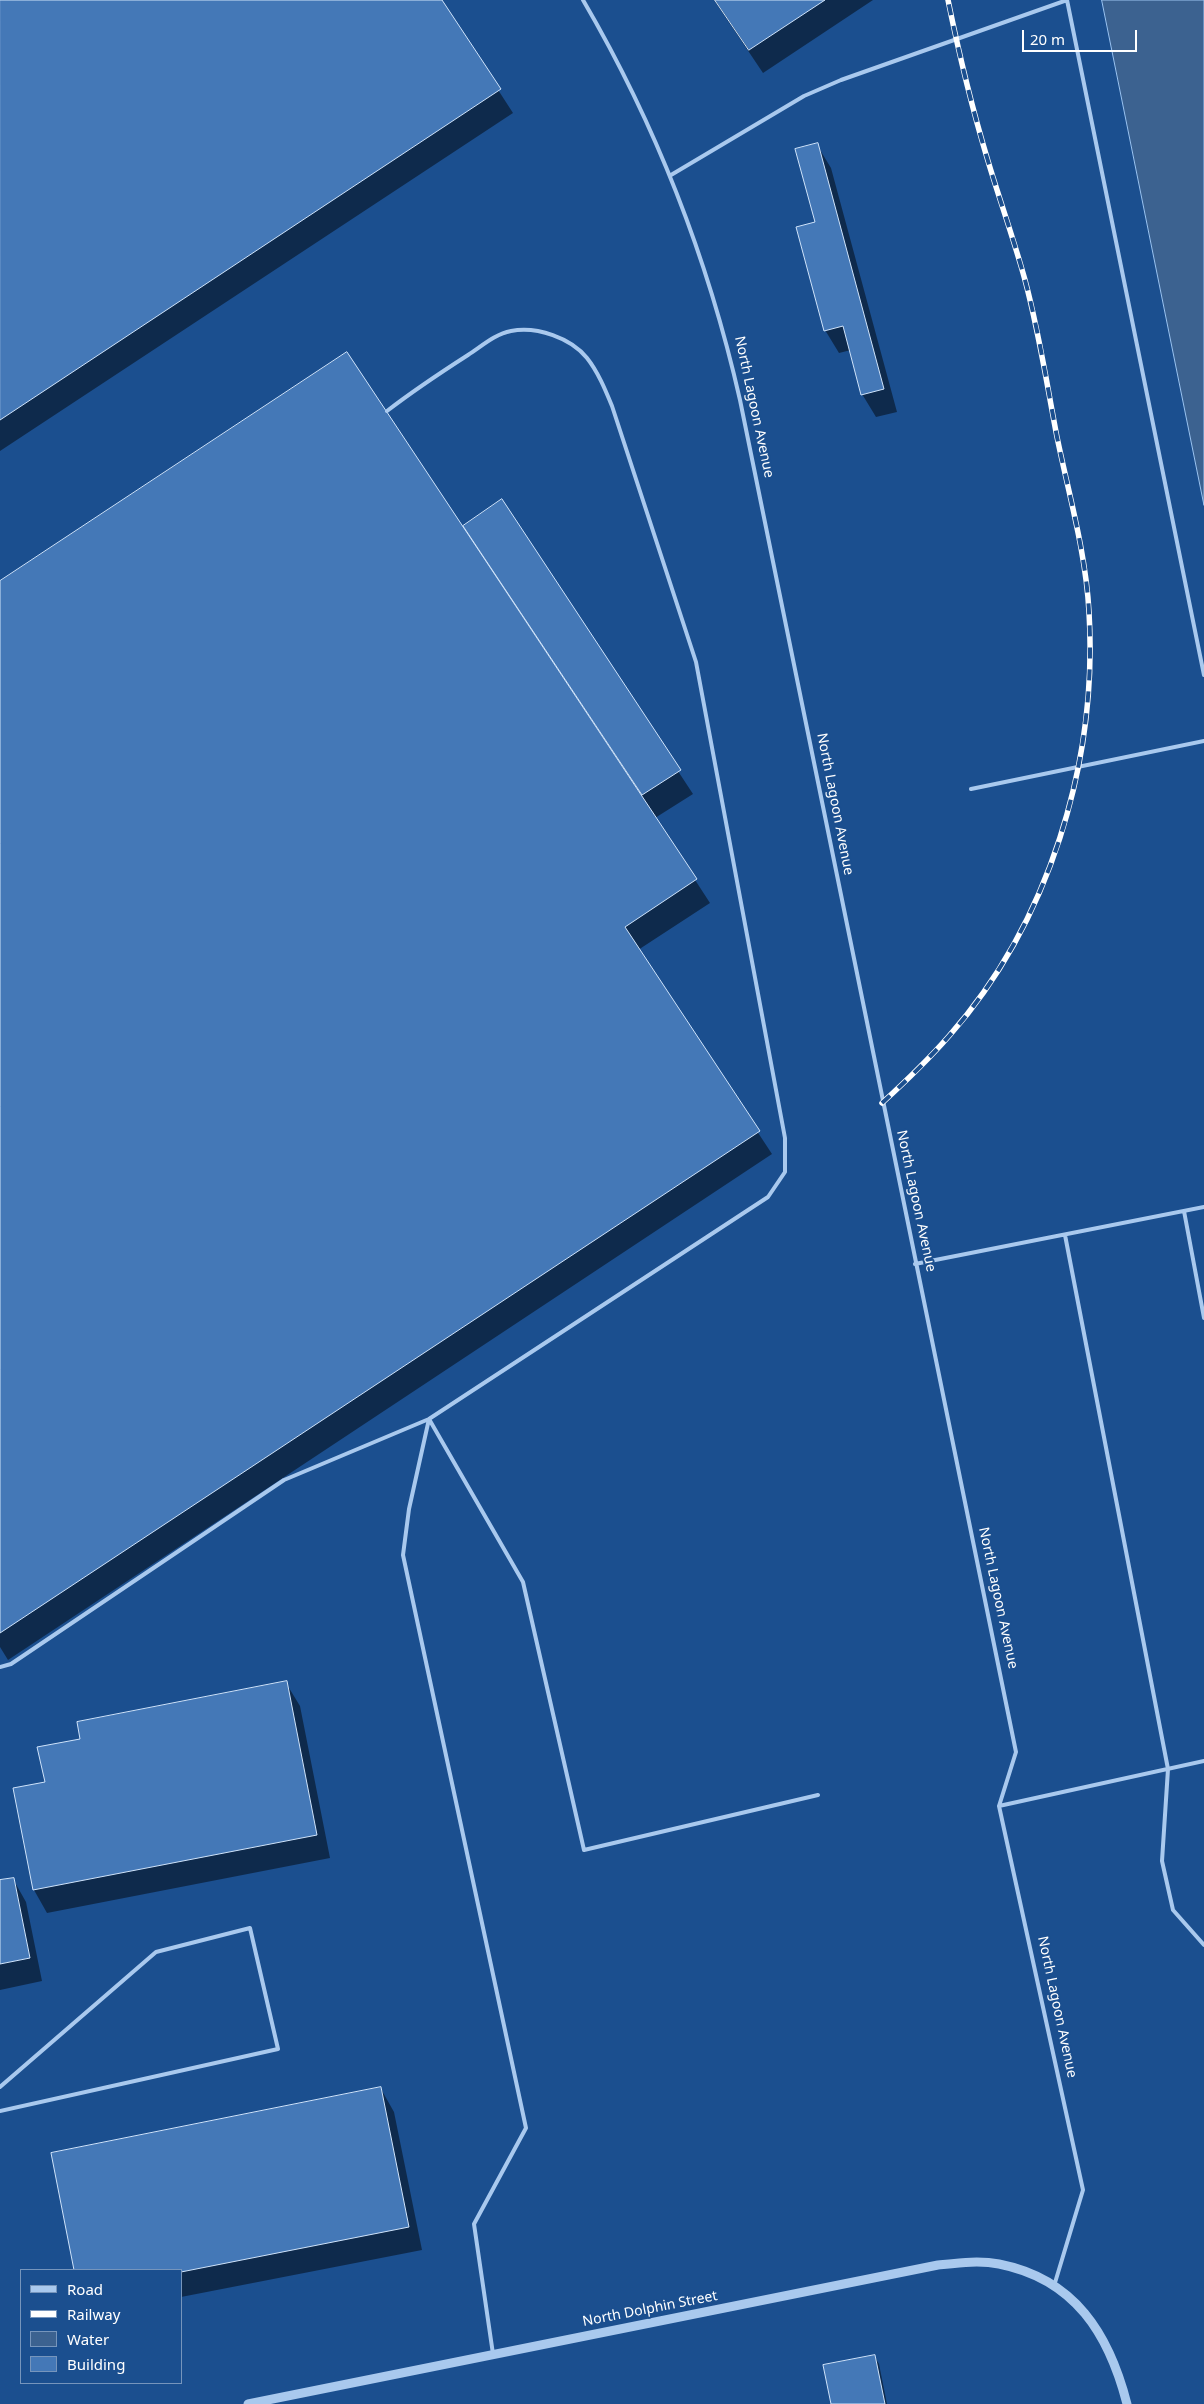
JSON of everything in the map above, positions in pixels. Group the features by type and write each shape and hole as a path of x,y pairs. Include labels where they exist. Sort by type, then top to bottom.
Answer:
{"street":[{"name":"North Dolphin Street","path":"248,2404 938,2265 968,2262 997,2263 1026,2271 1054,2286"},
{"path":"1054,2286 1078,2306 1096,2328 1112,2354 1127,2404"}],"lane":[{"name":"North Lagoon Avenue","path":"583,0 624,74 671,176 710,284 730,357 1016,1752 999,1806 1083,2190 1054,2286"},
{"path":"671,176 804,96 841,80 1067,0 1204,675"},
{"path":"0,1667 11,1664 284,1480 429,1419 768,1197 785,1172 785,1138 696,662 612,406 601,380 587,358 570,343 549,334 525,330 510,332 496,337 422,384 387,412"},
{"path":"970,788 1204,741"},
{"path":"915,1264 1204,1207"},
{"path":"1184,1211 1204,1318"},
{"path":"1065,1235 1168,1769 1162,1861 1173,1910 1204,1945"},
{"path":"429,1419 523,1582 584,1850 818,1795"},
{"path":"429,1419 409,1509 403,1555 526,2128 474,2224 493,2354"},
{"path":"999,1806 1204,1761"},
{"path":"0,2087 156,1952 250,1928 278,2049 0,2111"}],"water":[{"path":"1102,0 1204,0 1204,505"}],"building":[{"path":"0,0 442,0 501,89 0,420"},
{"path":"715,0 825,0 749,50"},
{"path":"818,143 884,389 861,395 843,326 824,331 796,227 815,222 795,149"},
{"path":"347,352 697,879 625,927 760,1131 0,1633 0,581"},
{"path":"502,499 681,770 642,795 463,526"},
{"path":"287,1681 317,1835 33,1890 13,1788 45,1782 37,1747 80,1739 77,1722"},
{"path":"14,1878 30,1958 0,1964 0,1880"},
{"path":"381,2087 409,2227 182,2272 182,2269 74,2269 51,2153"},
{"path":"875,2355 885,2404 831,2404 823,2365"}],"railway":[{"path":"882,1103 941,1045 984,991 1014,943 1040,892 1060,838 1075,782 1085,726 1090,669 1089,612 1084,568 1030,300 977,121 961,61 948,0"}]}
